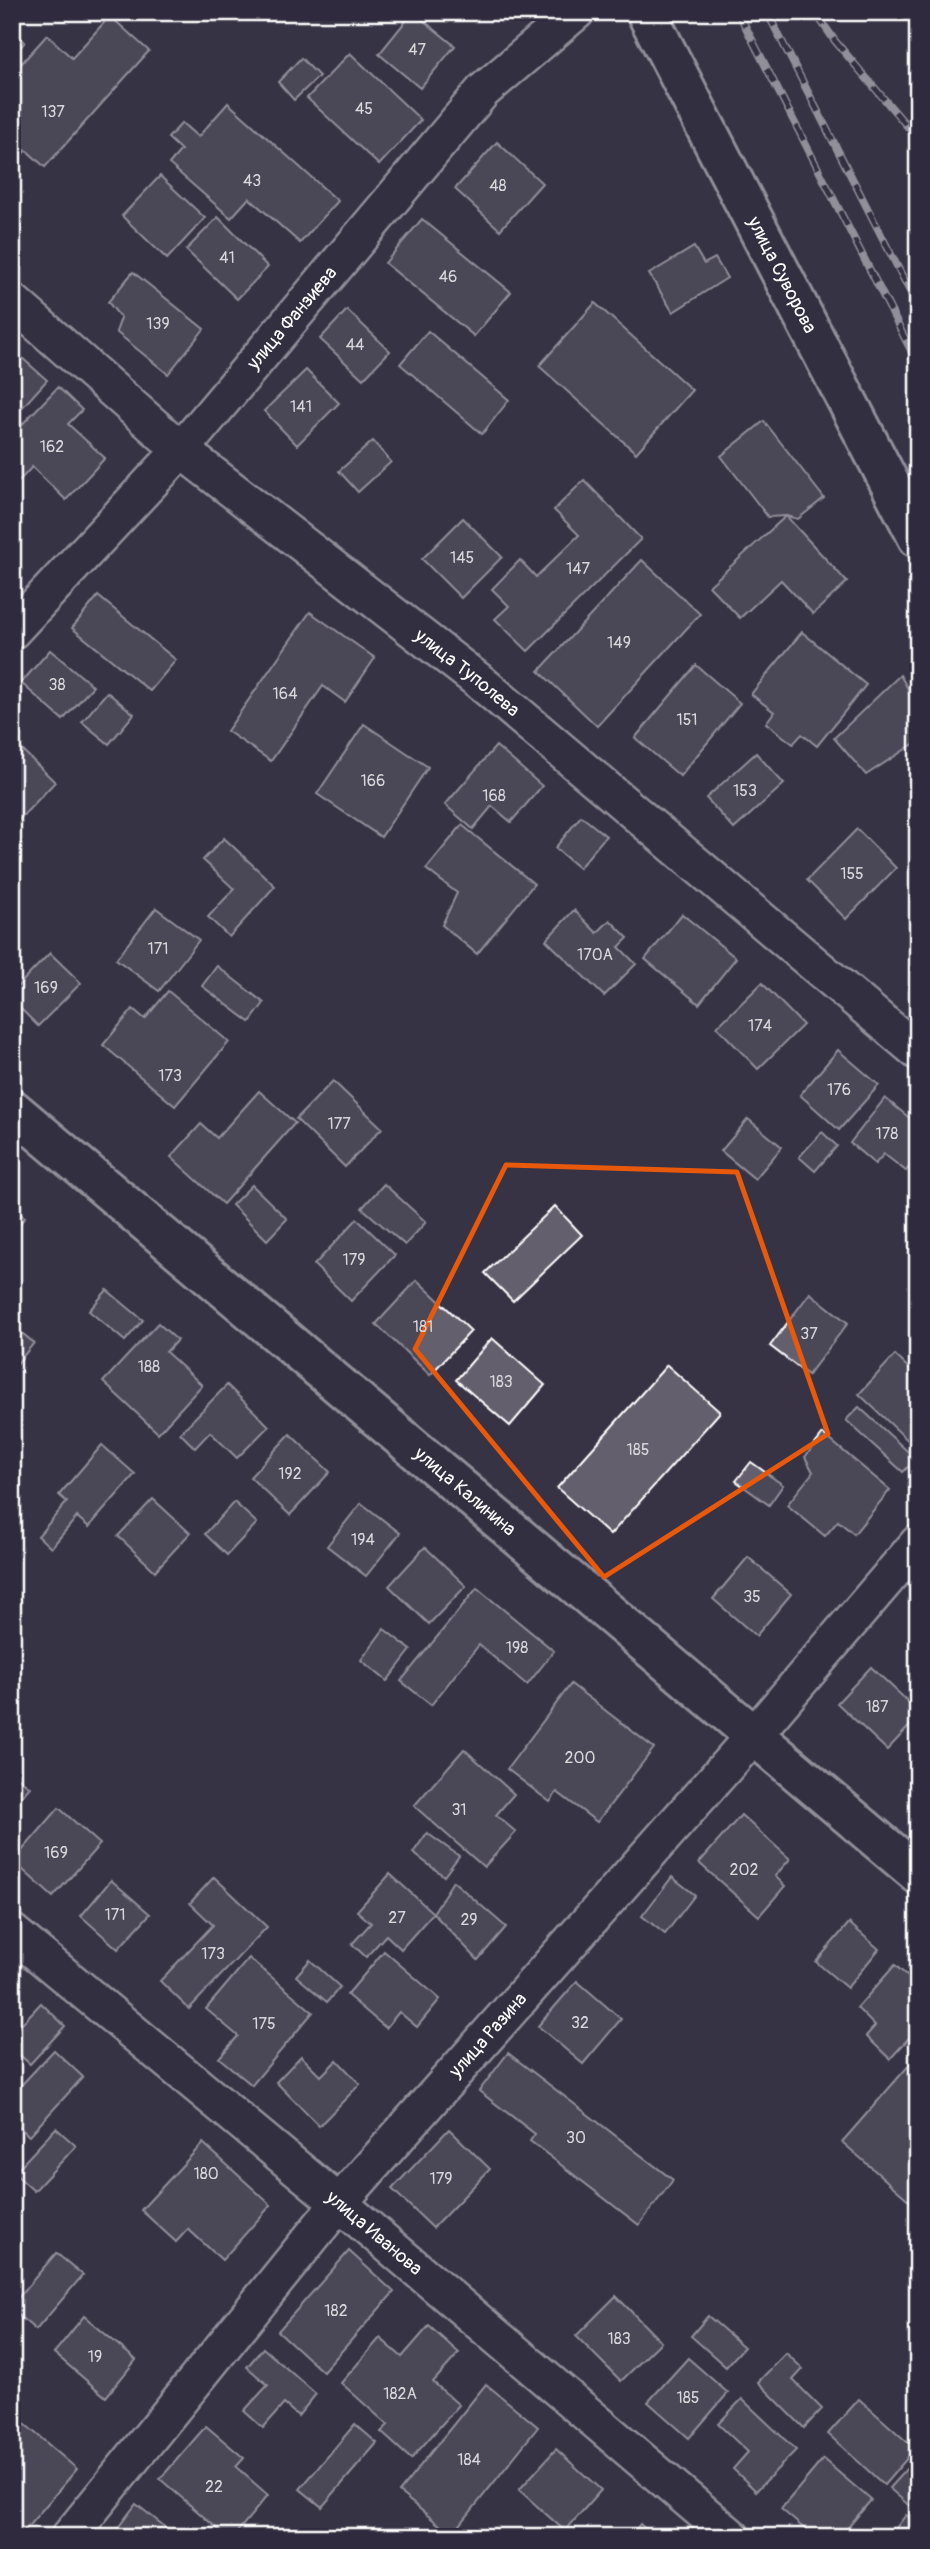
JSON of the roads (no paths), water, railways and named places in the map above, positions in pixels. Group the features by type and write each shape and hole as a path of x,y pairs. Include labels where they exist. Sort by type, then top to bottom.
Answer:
{"street":[{"name":"улица Фанзиева","path":"12,631 181,450 483,91 576,12"},
{"name":"улица Суворова","path":"646,12 918,538"},
{"name":"улица Туполева","path":"12,301 181,450 479,681 918,1052"},
{"name":"улица Калинина","path":"12,1110 918,1874"},
{"name":"улица Разина","path":"69,2537 339,2203 754,1735 918,1543"},
{"name":"улица Иванова","path":"12,1932 339,2203 732,2537"}],"railway":[{"path":"738,12 918,364"},
{"path":"767,12 918,307"},
{"path":"815,12 835,41 918,139"}]}
